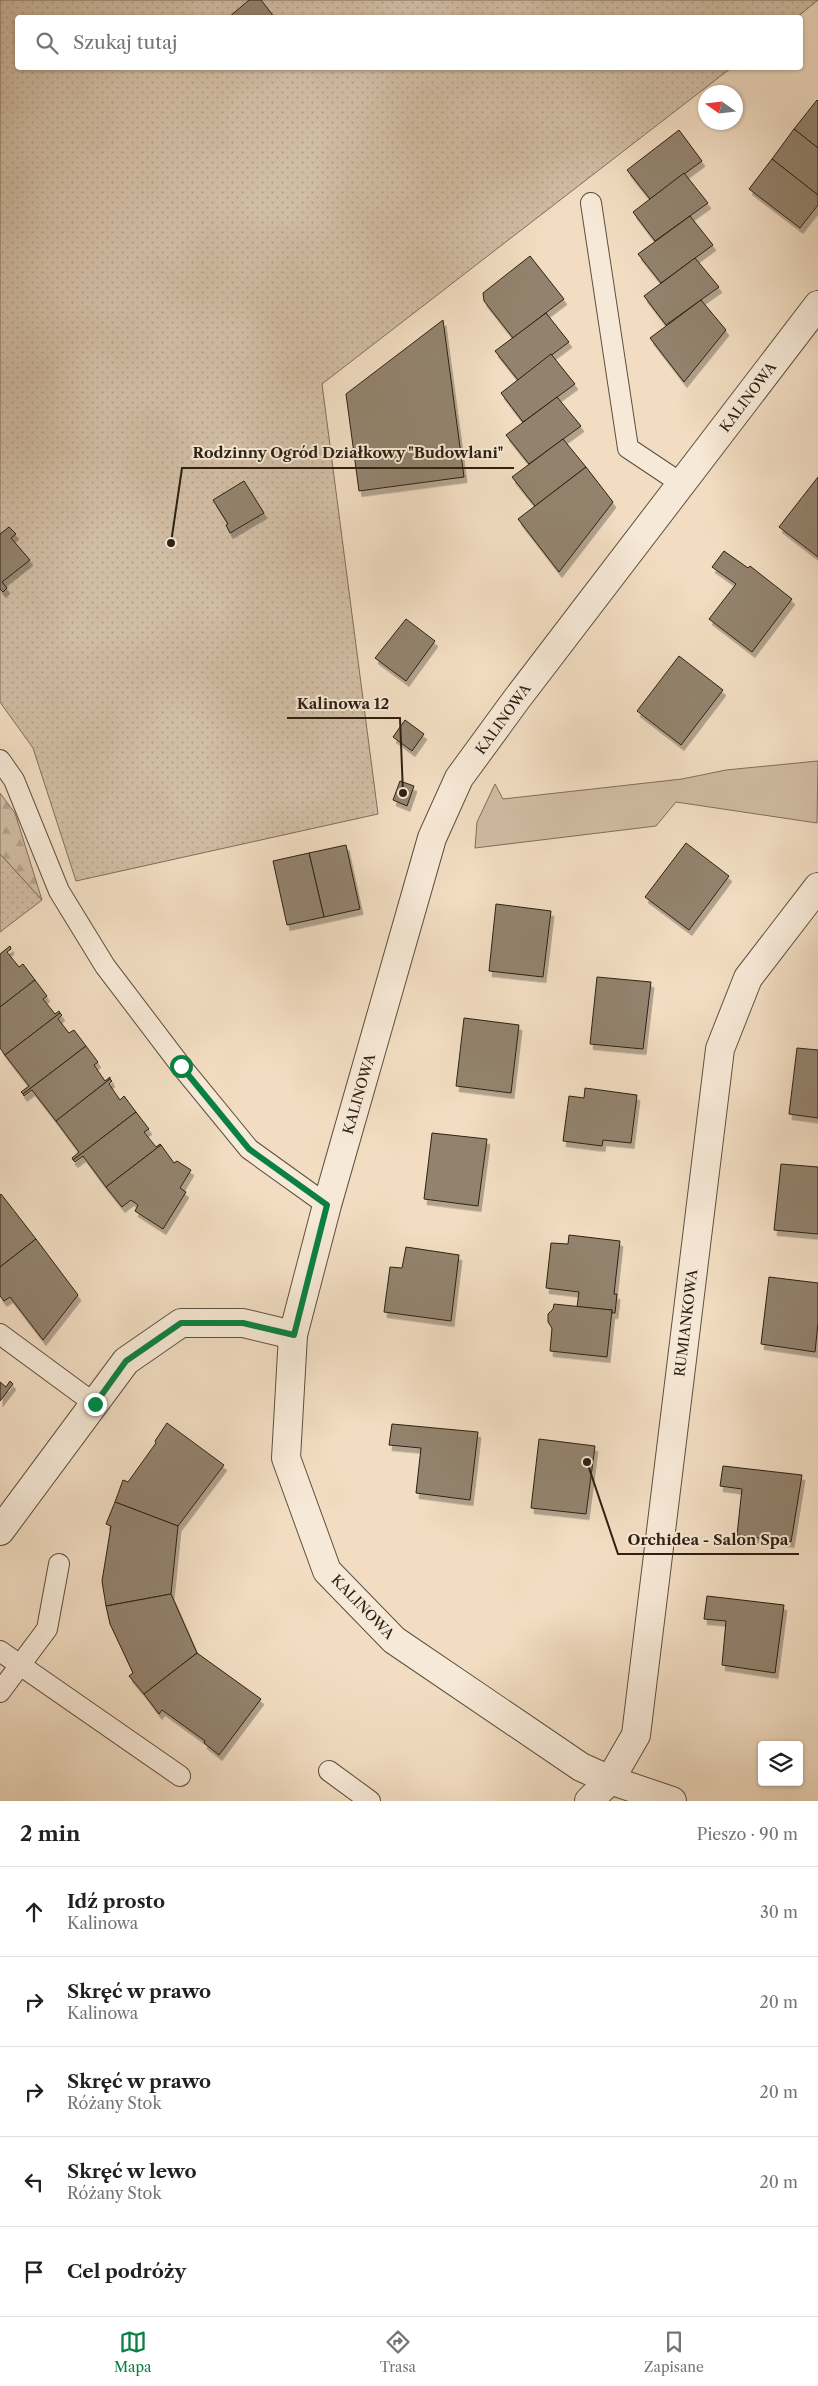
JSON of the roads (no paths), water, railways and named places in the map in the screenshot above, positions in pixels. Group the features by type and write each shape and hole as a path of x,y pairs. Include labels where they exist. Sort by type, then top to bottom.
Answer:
{"street":[{"name":"KALINOWA","path":"672,1801 610,1780 581,1767 394,1640 328,1571 286,1458 294,1335 327,1205 432,838 459,778 516,700 818,305"},
{"name":"RUMIANKOWA","path":"589,1801 610,1780 636,1735 720,1048 748,978 818,887"},
{"path":"0,1530 126,1361 181,1323 243,1323 294,1335"}],"lane":[{"path":"590,203 628,448 682,484"},
{"path":"0,760 14,780 59,891 105,966 181,1066 249,1149 327,1205"},
{"path":"0,1334 95,1404"},
{"path":"0,1692 47,1629 59,1564"},
{"path":"0,1651 180,1776"},
{"path":"329,1771 370,1801"}],"place":[{"name":"Rodzinny Ogród Działkowy \"Budowlani\"","path":"171,543"},
{"name":"Kalinowa 12","path":"403,793"},
{"name":"Orchidea - Salon Spa","path":"587,1462"}]}
